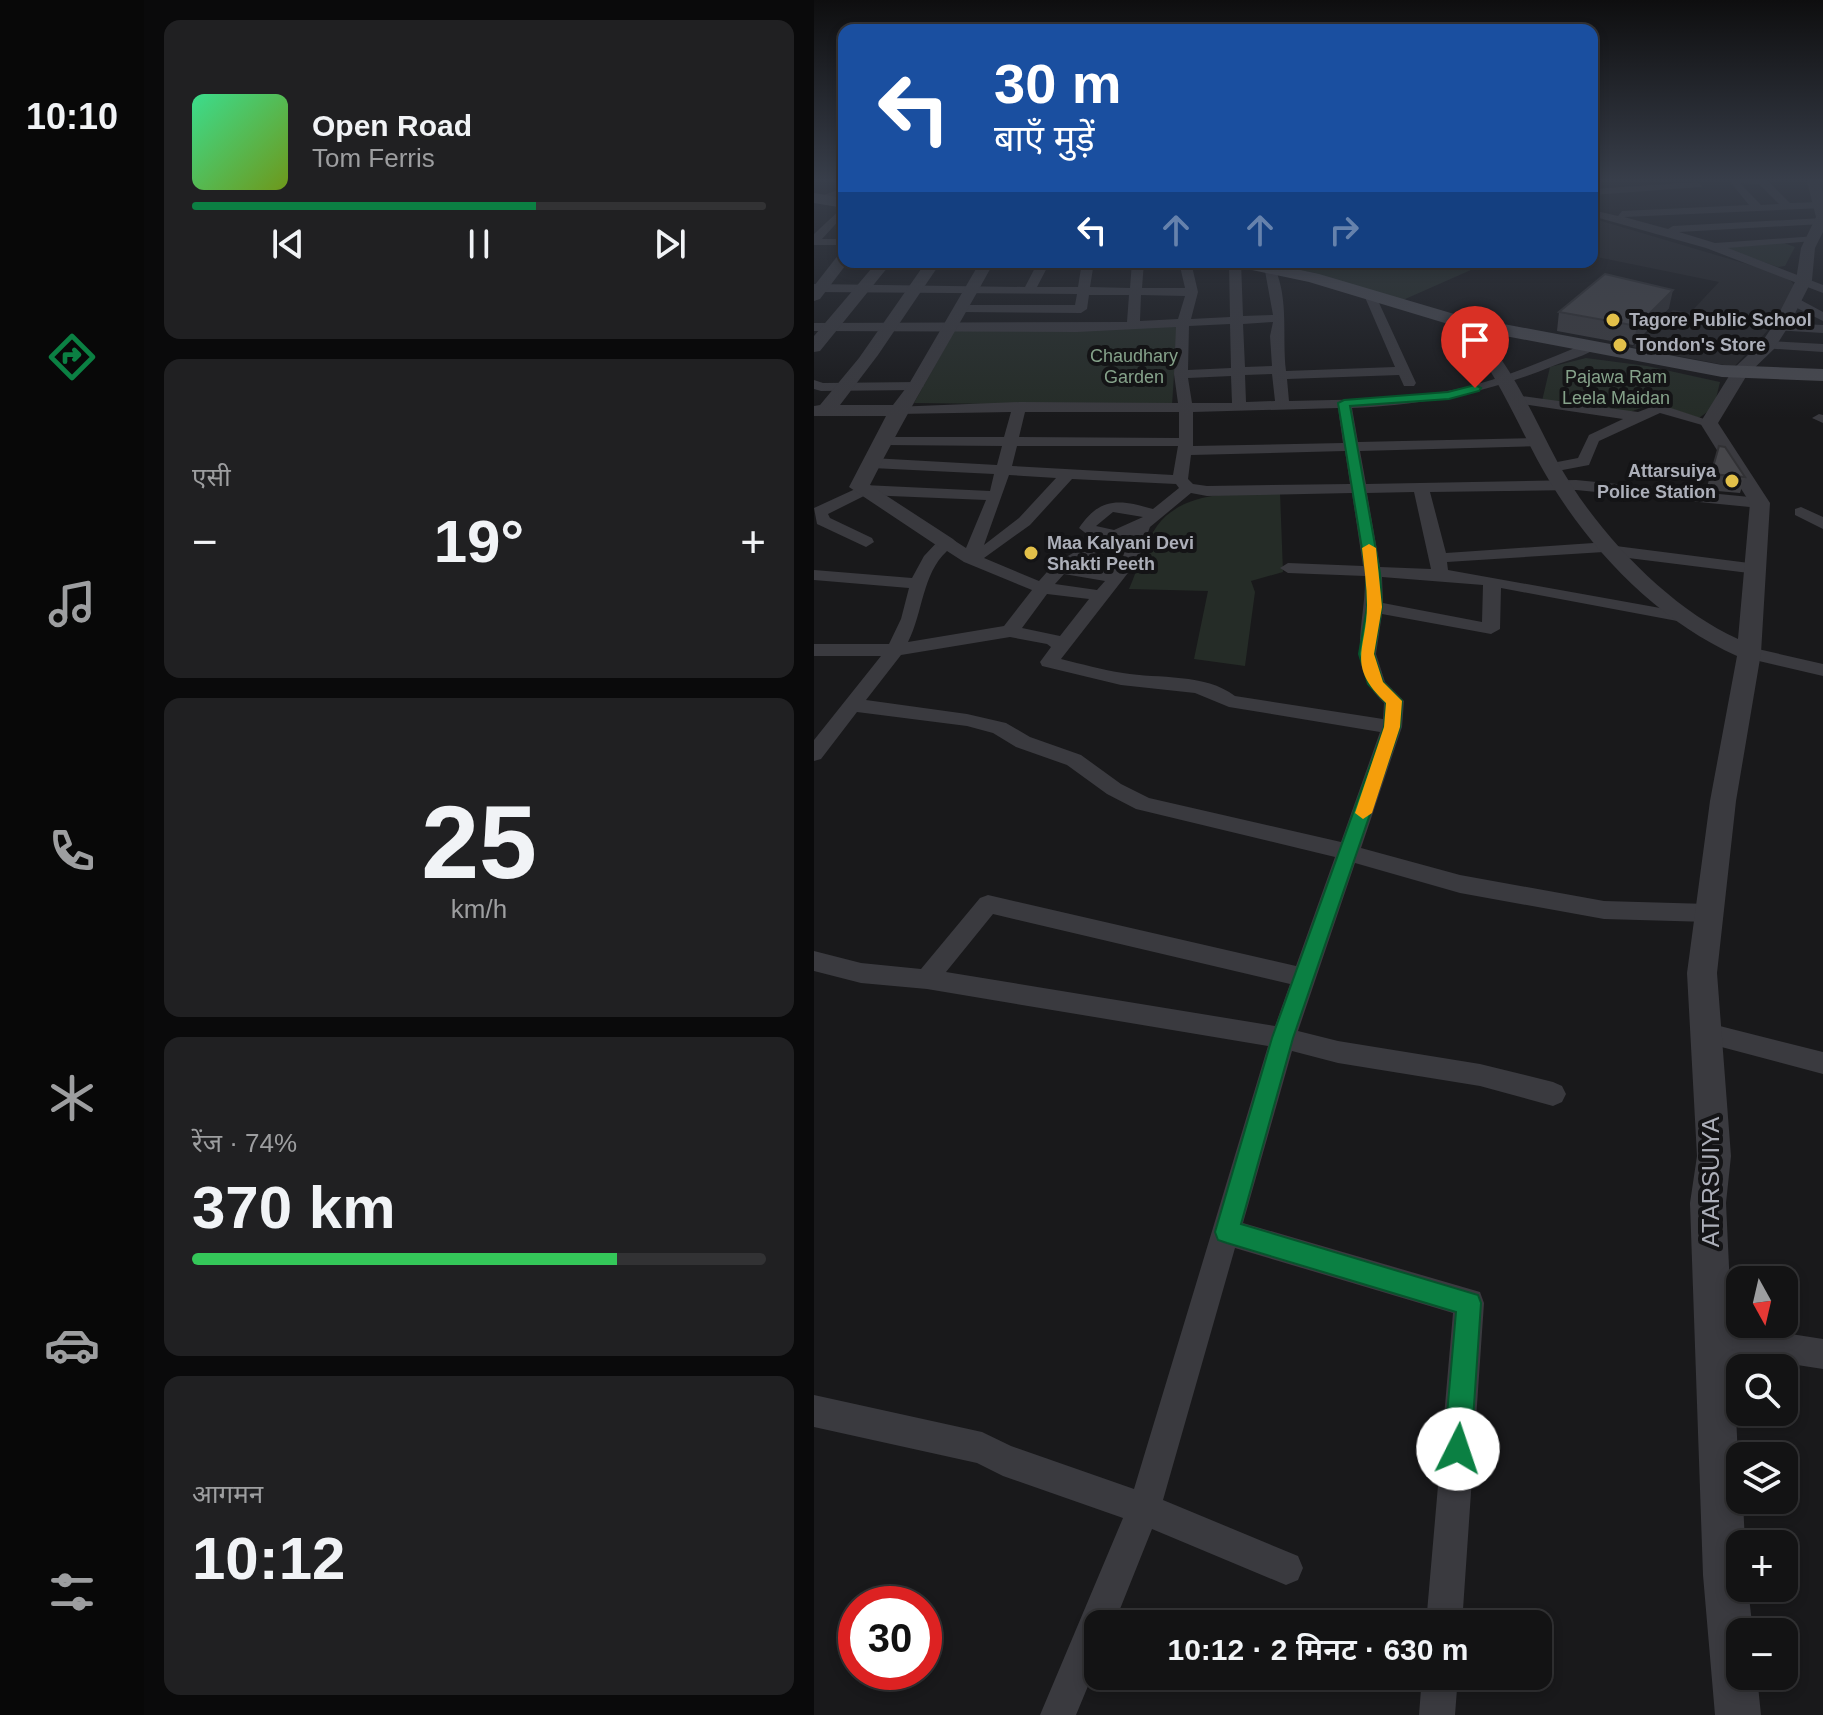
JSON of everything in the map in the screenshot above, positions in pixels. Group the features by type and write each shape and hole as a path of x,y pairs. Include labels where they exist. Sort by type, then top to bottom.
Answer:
{"main road":[{"path":"1260,268 1313,278 1458,321 1740,372 1823,375"}],"street":[{"path":"1744,258 1823,289"},
{"path":"1709,423 1740,372 1768,345 1780,327 1804,280 1807,258"},
{"path":"816,290 838,262"},
{"path":"814,347 881,268"},
{"path":"819,411 847,385 928,268"},
{"path":"984,268 917,386 898,410 885,441 859,487 970,558 1042,588 1103,596"},
{"path":"1029,291 1041,268"},
{"path":"1077,328 1087,268"},
{"path":"1133,325 1137,268"},
{"path":"1010,631 1060,568 1115,535 1148,520 1184,484 1186,408 1181,374 1183,323 1192,292 1186,268"},
{"path":"1237,268 1239,407"},
{"path":"1271,271 1280,318 1276,336 1282,406"},
{"path":"816,290 912,288 1135,294 1192,292"},
{"path":"1370,295 1417,398"},
{"path":"1793,301 1823,317"},
{"path":"963,308 1081,309"},
{"path":"814,327 1077,328 1280,318"},
{"path":"1458,321 1478,337 1557,476 1610,549 1688,618 1729,646 1823,670"},
{"path":"1780,327 1823,329"},
{"path":"1768,345 1823,348"},
{"path":"1508,390 1592,346"},
{"path":"1181,374 1403,371"},
{"path":"814,384 821,387 917,386"},
{"path":"819,411 1020,406 1282,406 1508,390 1642,417"},
{"path":"1058,1715 1144,1509 1283,1038 1392,727 1394,701 1376,684 1367,654 1374,607 1373,573 1344,403"},
{"path":"970,558 996,496 1020,406"},
{"path":"1557,476 1584,462 1597,435 1659,408 1666,408 1709,423 1760,503"},
{"path":"885,441 1011,440 1185,447 1352,448 1540,442"},
{"path":"872,463 1069,472 1184,484 1207,491 1421,488 1557,476 1760,503"},
{"path":"970,558 988,551 1046,502 1069,472"},
{"path":"1421,488 1439,566"},
{"path":"866,542 823,521 816,513 864,490 996,496"},
{"name":"ATARSUIYA","path":"1738,1715 1725,1575 1708,1203 1714,1156 1702,973 1723,801 1749,653 1760,503"},
{"path":"1115,535 1087,528 1100,510 1114,504 1148,520"},
{"path":"1801,512 1823,524"},
{"path":"1148,520 1130,560 1049,662 1124,680 1223,694 1229,701 1392,727"},
{"path":"814,754 895,650 911,616 916,583 930,557 946,543"},
{"path":"1288,568 1373,573 1610,549 1757,569"},
{"path":"1439,566 1492,581 1688,618"},
{"path":"1060,568 1114,577"},
{"path":"814,575 916,583"},
{"path":"1374,607 1491,629 1492,581"},
{"path":"814,650 895,650 1010,631 1053,640 1063,646"},
{"path":"852,705 967,720 999,728 1023,742 1074,760 1114,789 1143,804 1349,853 1460,884 1604,910 1709,913"},
{"path":"927,979 988,904 1304,978"},
{"path":"814,961 861,973 927,979 1283,1038 1338,1052 1480,1075 1553,1094"},
{"path":"1704,1033 1823,1063"},
{"path":"1227,1232 1469,1303 1445,1610"},
{"path":"1714,1337 1823,1354"},
{"path":"814,1411 982,1448 1003,1460 1144,1509 1286,1568"},
{"path":"1437,1715 1439,1690"}],"shaded area":[{"path":"1602,258 1726,258 1777,273 1791,281 1797,289 1767,331 1734,367 1632,347 1673,310 1690,313 1719,282"}],"green space":[{"path":"1752,258 1789,258 1785,266 1778,267"},
{"path":"1284,268 1475,268 1403,300"},
{"name":"Chaudhary Garden","path":"1177,326 1172,406 914,403 955,330"},
{"name":"Pajawa Ram Leela Maidan","path":"1586,358 1647,366 1720,382 1714,407 1699,418 1655,403 1627,413 1542,401 1550,367"},
{"path":"1280,492 1283,572 1251,581 1255,592 1245,666 1194,659 1208,591 1129,589 1148,541 1168,514 1182,505 1213,496"}],"building":[{"path":"1605,274 1673,290 1637,326 1559,312"},
{"path":"1719,446 1725,447 1745,477 1711,474"}],"slow traffic":[{"path":"1363,813 1392,727 1394,701 1376,684 1367,654 1374,607 1369,548"}],"place":[{"name":"Tagore Public School","path":"1613,320"},
{"name":"Tondon's Store","path":"1620,345"},
{"name":"Attarsuiya Police Station","path":"1732,481"},
{"name":"Maa Kalyani Devi Shakti Peeth","path":"1031,553"}],"route":[{"path":"1458,1449 1469,1303 1227,1232 1283,1038 1392,727 1394,701 1376,684 1367,654 1373,629 1373,573 1344,403 1449,395 1475,388"}]}
